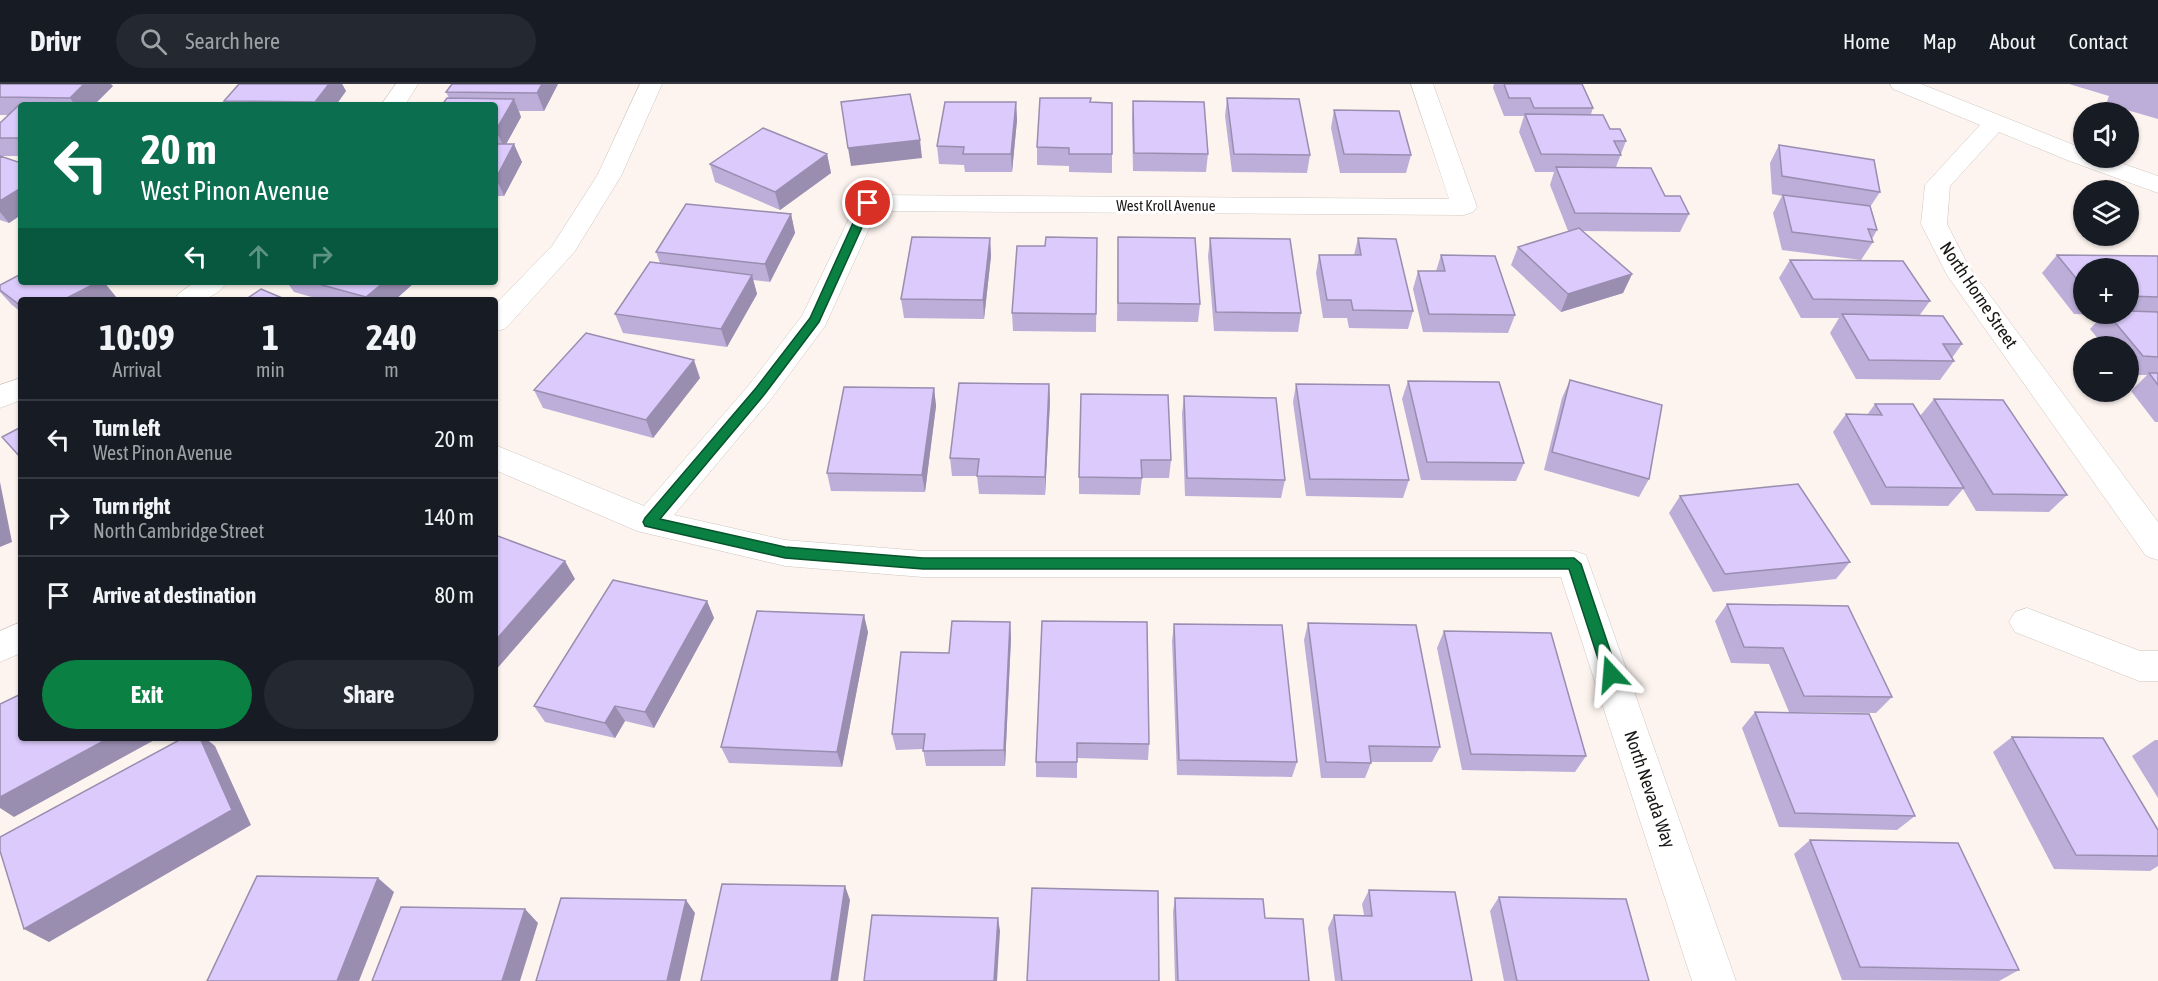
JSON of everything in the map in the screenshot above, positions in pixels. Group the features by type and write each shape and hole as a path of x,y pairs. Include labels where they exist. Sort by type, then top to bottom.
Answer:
{"street":[{"path":"395,102 407,84"},
{"path":"498,319 562,251 609,176 651,84"},
{"name":"West Kroll Avenue","path":"650,522 760,392 815,319 868,203 1464,207 1422,84"},
{"path":"1901,84 1995,123 2158,185"},
{"name":"North Horne Street","path":"1995,123 1938,185 1934,224 1957,269 2158,547"},
{"path":"192,297 209,285"},
{"path":"0,398 18,389"},
{"path":"498,458 650,522"},
{"name":"North Nevada Way","path":"650,522 785,553 923,564 1574,564 1714,981"},
{"path":"2027,622 2139,666 2158,666"},
{"path":"0,647 18,638"}],"building":[{"path":"0,84 84,84 70,98 0,97"},
{"path":"239,84 329,84 315,102 224,101"},
{"path":"452,84 542,84 537,93 446,92"},
{"path":"1504,84 1582,84 1593,108 1534,108 1530,98 1509,98"},
{"path":"910,94 920,140 848,148 841,102"},
{"path":"447,98 514,99 498,127 498,102 444,102"},
{"path":"1040,98 1091,98 1090,102 1112,103 1112,154 1069,154 1069,148 1037,147"},
{"path":"1227,98 1299,99 1310,155 1234,154"},
{"path":"1133,101 1204,102 1208,154 1134,153"},
{"path":"945,102 1016,102 1011,154 963,154 964,147 937,146"},
{"path":"18,106 18,138 0,138 0,123"},
{"path":"1334,110 1399,111 1411,155 1344,154"},
{"path":"1525,114 1603,115 1610,129 1620,129 1626,141 1614,141 1621,155 1541,154"},
{"path":"763,128 827,154 775,192 710,164"},
{"path":"498,144 514,144 498,174"},
{"path":"1779,145 1874,160 1880,192 1782,176"},
{"path":"0,156 18,162 18,190 0,201"},
{"path":"1556,167 1651,168 1665,196 1680,196 1689,214 1575,213"},
{"path":"1783,195 1870,206 1877,230 1868,229 1873,242 1792,232"},
{"path":"686,204 791,214 765,264 656,252"},
{"path":"1579,228 1632,274 1568,294 1518,247"},
{"path":"912,237 990,238 983,300 901,299"},
{"path":"1046,237 1097,238 1096,314 1012,313 1017,246 1045,246"},
{"path":"1118,237 1195,238 1200,304 1118,303"},
{"path":"1210,238 1290,239 1301,313 1216,312"},
{"path":"1358,238 1396,239 1413,311 1353,310 1351,300 1327,300 1319,255 1361,255"},
{"path":"1441,255 1495,256 1515,315 1429,314 1418,271 1445,271"},
{"path":"2057,255 2158,256 2158,297 2139,296 2139,258 2073,258 2073,275"},
{"path":"1790,260 1903,261 1930,301 1813,299"},
{"path":"650,262 752,275 721,329 615,314"},
{"path":"18,276 18,285 92,285 69,297 18,297 18,304 0,290 0,285"},
{"path":"322,285 380,285 366,297"},
{"path":"261,289 280,297 249,297"},
{"path":"2139,311 2158,312 2158,357 2143,356 2139,351 2139,336 2126,336 2116,324 2139,324"},
{"path":"1842,314 1943,316 1962,344 1943,344 1954,361 1869,360"},
{"path":"586,333 694,360 646,420 534,390"},
{"path":"2149,373 2158,373 2158,385"},
{"path":"1570,380 1662,405 1649,479 1552,452"},
{"path":"1408,381 1499,382 1524,463 1427,462"},
{"path":"959,383 1049,384 1045,477 977,476 979,459 950,458"},
{"path":"1296,384 1389,385 1409,480 1310,479"},
{"path":"844,387 934,388 922,475 827,473"},
{"path":"1081,394 1168,395 1171,460 1141,460 1142,478 1079,477"},
{"path":"1184,396 1276,398 1285,480 1187,478"},
{"path":"1934,399 2003,400 2067,495 1993,494"},
{"path":"1875,404 1913,404 1964,488 1886,487 1846,414 1882,415"},
{"path":"18,429 18,455 2,437"},
{"path":"1798,484 1850,562 1725,574 1680,496"},
{"path":"498,536 565,561 498,638"},
{"path":"613,580 707,601 645,712 615,706 605,723 534,706"},
{"path":"1727,604 1848,606 1892,697 1804,696 1783,648 1744,647"},
{"path":"757,611 864,615 837,752 721,747"},
{"path":"952,621 1010,622 1004,750 923,751 925,734 892,734 901,652 949,653"},
{"path":"1042,621 1147,622 1149,744 1077,743 1077,762 1036,762"},
{"path":"1308,623 1416,625 1440,747 1369,746 1371,763 1326,762"},
{"path":"1174,624 1282,625 1297,762 1179,760"},
{"path":"1444,631 1551,633 1586,756 1471,754"},
{"path":"18,695 18,741 103,741 0,797 0,704"},
{"path":"1755,712 1869,714 1915,816 1795,813"},
{"path":"2012,737 2103,738 2158,830 2158,856 2076,855"},
{"path":"177,741 201,741 232,810 24,929 0,851 0,837"},
{"path":"1810,840 1958,843 2019,970 1860,967"},
{"path":"257,876 378,878 337,981 207,981"},
{"path":"722,884 845,886 831,981 701,981"},
{"path":"1032,888 1158,891 1159,981 1027,981"},
{"path":"1369,890 1455,892 1472,981 1342,981 1334,915 1372,916"},
{"path":"1499,897 1626,899 1649,981 1517,981"},
{"path":"561,898 686,900 667,981 536,981"},
{"path":"1175,898 1263,899 1265,918 1303,919 1309,981 1178,981"},
{"path":"401,907 525,909 502,981 372,981"},
{"path":"872,915 998,918 994,981 864,981"}],"route":[{"path":"868,203 815,319 760,392 650,522 785,553 923,564 1574,564 1611,674"}]}
